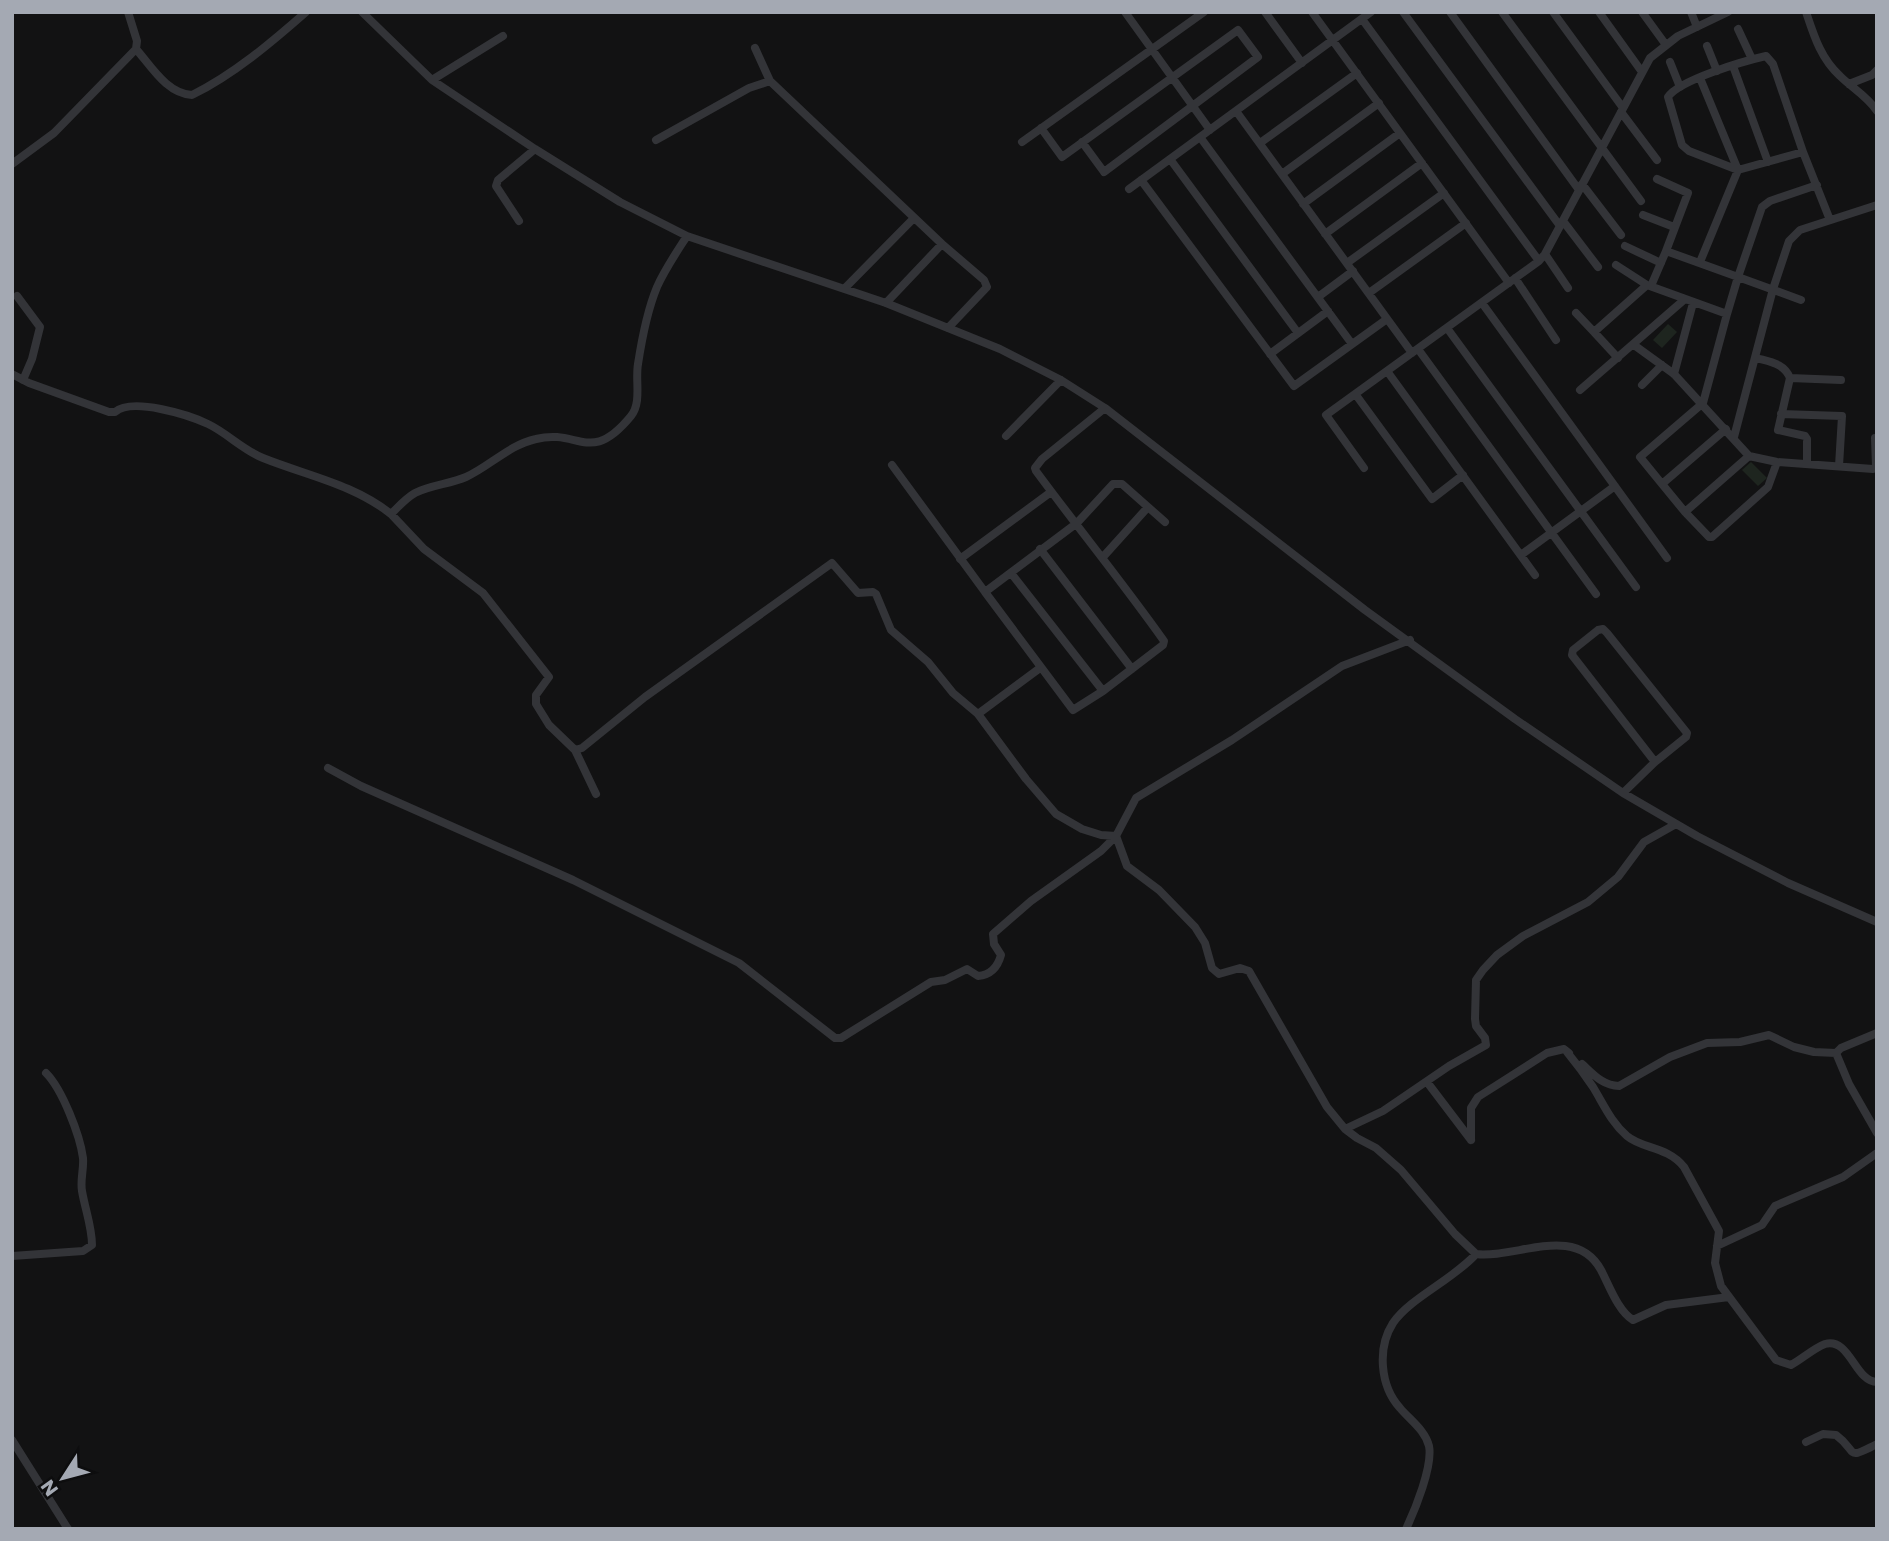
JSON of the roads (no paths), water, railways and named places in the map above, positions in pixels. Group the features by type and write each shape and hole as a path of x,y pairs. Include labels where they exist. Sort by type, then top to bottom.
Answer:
{"street":[{"path":"128,12 135,33 136,49 166,83 182,93 192,94 238,65 306,12"},
{"path":"362,12 432,80 620,202 687,236 886,303 1000,349 1061,380 1105,408 1365,610 1410,640 1515,719 1623,793 1788,883 1877,922"},
{"path":"1125,12 1210,130"},
{"path":"1022,142 1204,12"},
{"path":"1265,12 1302,63"},
{"path":"1312,12 1466,223 1556,340"},
{"path":"1129,189 1371,12"},
{"path":"1403,12 1561,224 1598,267"},
{"path":"1450,12 1581,187 1621,235"},
{"path":"1502,12 1641,201"},
{"path":"1553,12 1657,160"},
{"path":"1599,12 1642,72"},
{"path":"1642,12 1666,46"},
{"path":"1691,12 1697,27"},
{"path":"1364,468 1326,415 1542,258 1650,58 1678,36 1728,12"},
{"path":"1806,12 1825,60 1866,97 1877,111"},
{"path":"1362,19 1542,258 1568,288"},
{"path":"1738,29 1752,59"},
{"path":"1041,128 1062,157 1082,142 1238,30 1258,57 1104,172 1082,142"},
{"path":"432,80 503,36"},
{"path":"1707,46 1717,71"},
{"path":"755,48 770,81 914,218 984,280 987,287 948,328"},
{"path":"12,164 54,133 136,49"},
{"path":"1803,152 1738,170 1689,151 1682,145 1668,97 1680,87 1700,78 1766,55 1773,64 1830,220"},
{"path":"1670,62 1680,87"},
{"path":"1733,66 1768,162"},
{"path":"1849,84 1872,75 1877,70"},
{"path":"1260,144 1357,73"},
{"path":"1700,78 1738,170 1700,262"},
{"path":"656,140 749,88 770,81"},
{"path":"1282,174 1379,103"},
{"path":"1236,111 1387,319 1415,351 1596,594"},
{"path":"1303,204 1400,133"},
{"path":"1200,137 1352,344"},
{"path":"519,221 496,186 498,180 535,149"},
{"path":"1170,159 1298,333"},
{"path":"1325,234 1422,163"},
{"path":"1594,332 1649,286 1666,251 1688,194 1657,179"},
{"path":"1141,180 1294,386 1387,319"},
{"path":"1777,462 1768,486 1712,537 1706,535 1685,512 1640,457 1703,403 1738,277 1762,207 1770,201 1816,186"},
{"path":"1347,263 1444,193"},
{"path":"1734,437 1773,289 1793,235 1877,205"},
{"path":"1643,215 1674,227"},
{"path":"845,288 914,218"},
{"path":"1369,293 1466,223"},
{"path":"391,514 415,493 468,476 502,454 534,439 552,436 595,443 611,437 634,411 637,403 637,366 649,310 665,272 687,236"},
{"path":"886,303 942,244"},
{"path":"1625,246 1661,263"},
{"path":"1666,251 1801,300"},
{"path":"1616,265 1649,286 1727,314"},
{"path":"1318,298 1353,271"},
{"path":"16,294 40,327 32,359 23,380"},
{"path":"1580,390 1689,301"},
{"path":"1674,374 1689,301"},
{"path":"1482,303 1667,558"},
{"path":"1270,354 1328,311"},
{"path":"1576,313 1618,358"},
{"path":"1447,328 1636,587"},
{"path":"1634,345 1674,374 1749,456 1777,462 1875,468 1875,439"},
{"path":"1756,358 1784,368 1790,378 1778,425 1780,431 1805,436 1807,462"},
{"path":"1642,385 1662,365"},
{"path":"1387,371 1535,575"},
{"path":"12,374 109,412 115,412 120,407 142,405 206,424 262,457 345,486 376,502 442,564 474,584 518,635 549,677 536,695 539,710 549,725 575,751 596,794"},
{"path":"1790,378 1841,380"},
{"path":"1006,436 1061,380"},
{"path":"1356,395 1432,499 1463,475"},
{"path":"892,465 1073,710 1103,691 1163,645 1164,641 1036,471 1036,465 1105,408"},
{"path":"1781,414 1842,416 1839,466"},
{"path":"1662,484 1726,429"},
{"path":"1685,512 1749,456"},
{"path":"985,592 1077,523 1117,482 1165,522"},
{"path":"1521,555 1615,486"},
{"path":"960,559 1051,492"},
{"path":"1103,557 1148,507"},
{"path":"1040,549 1132,669"},
{"path":"575,751 645,697 832,563 858,593 876,594 891,630 928,662 953,693 978,714 1026,779 1056,814 1082,829 1116,836"},
{"path":"1011,573 1103,691"},
{"path":"1623,793 1686,737 1686,733 1607,633 1603,629 1598,630 1573,649 1573,655 1655,762"},
{"path":"328,768 362,786 584,885 739,964 835,1038 841,1038 931,982 945,980 967,969 978,976 988,973 998,964 1001,955 994,944 993,934 1031,901 1101,851 1116,836 1136,798 1232,740 1342,666 1410,640"},
{"path":"978,714 1040,668"},
{"path":"1345,1129 1383,1111 1448,1066 1486,1045 1485,1038 1476,1026 1475,994 1476,980 1488,963 1523,936 1588,902 1613,882 1644,842 1676,824"},
{"path":"1116,836 1127,866 1159,890 1195,927 1205,943 1214,971 1219,974 1240,968 1249,971 1327,1107 1345,1129 1396,1165 1455,1234 1476,1254"},
{"path":"1836,1053 1840,1048 1877,1033"},
{"path":"1427,1082 1471,1140 1471,1108 1478,1097 1547,1053 1564,1049 1597,1078 1611,1086 1619,1086 1670,1056 1707,1043 1740,1042 1769,1035 1794,1047 1814,1052 1836,1053"},
{"path":"1567,1052 1593,1087 1607,1113 1627,1136 1659,1149 1684,1167 1719,1231 1715,1263 1721,1286 1776,1360 1791,1365 1825,1344 1832,1344 1845,1352 1867,1379 1877,1382"},
{"path":"1836,1053 1849,1084 1877,1133"},
{"path":"12,1256 83,1251 92,1245 81,1189 84,1162 82,1150 57,1088 46,1073"},
{"path":"1717,1246 1762,1225 1775,1206 1843,1177 1877,1153"},
{"path":"1406,1529 1416,1504 1430,1452 1425,1436 1387,1389 1382,1358 1388,1333 1400,1314 1451,1277 1476,1254 1493,1254 1538,1245 1580,1249 1598,1264 1623,1310 1633,1320 1666,1305 1729,1297"},
{"path":"1806,1442 1823,1434 1836,1436 1852,1454 1877,1444"},
{"path":"12,1440 68,1529"}]}
